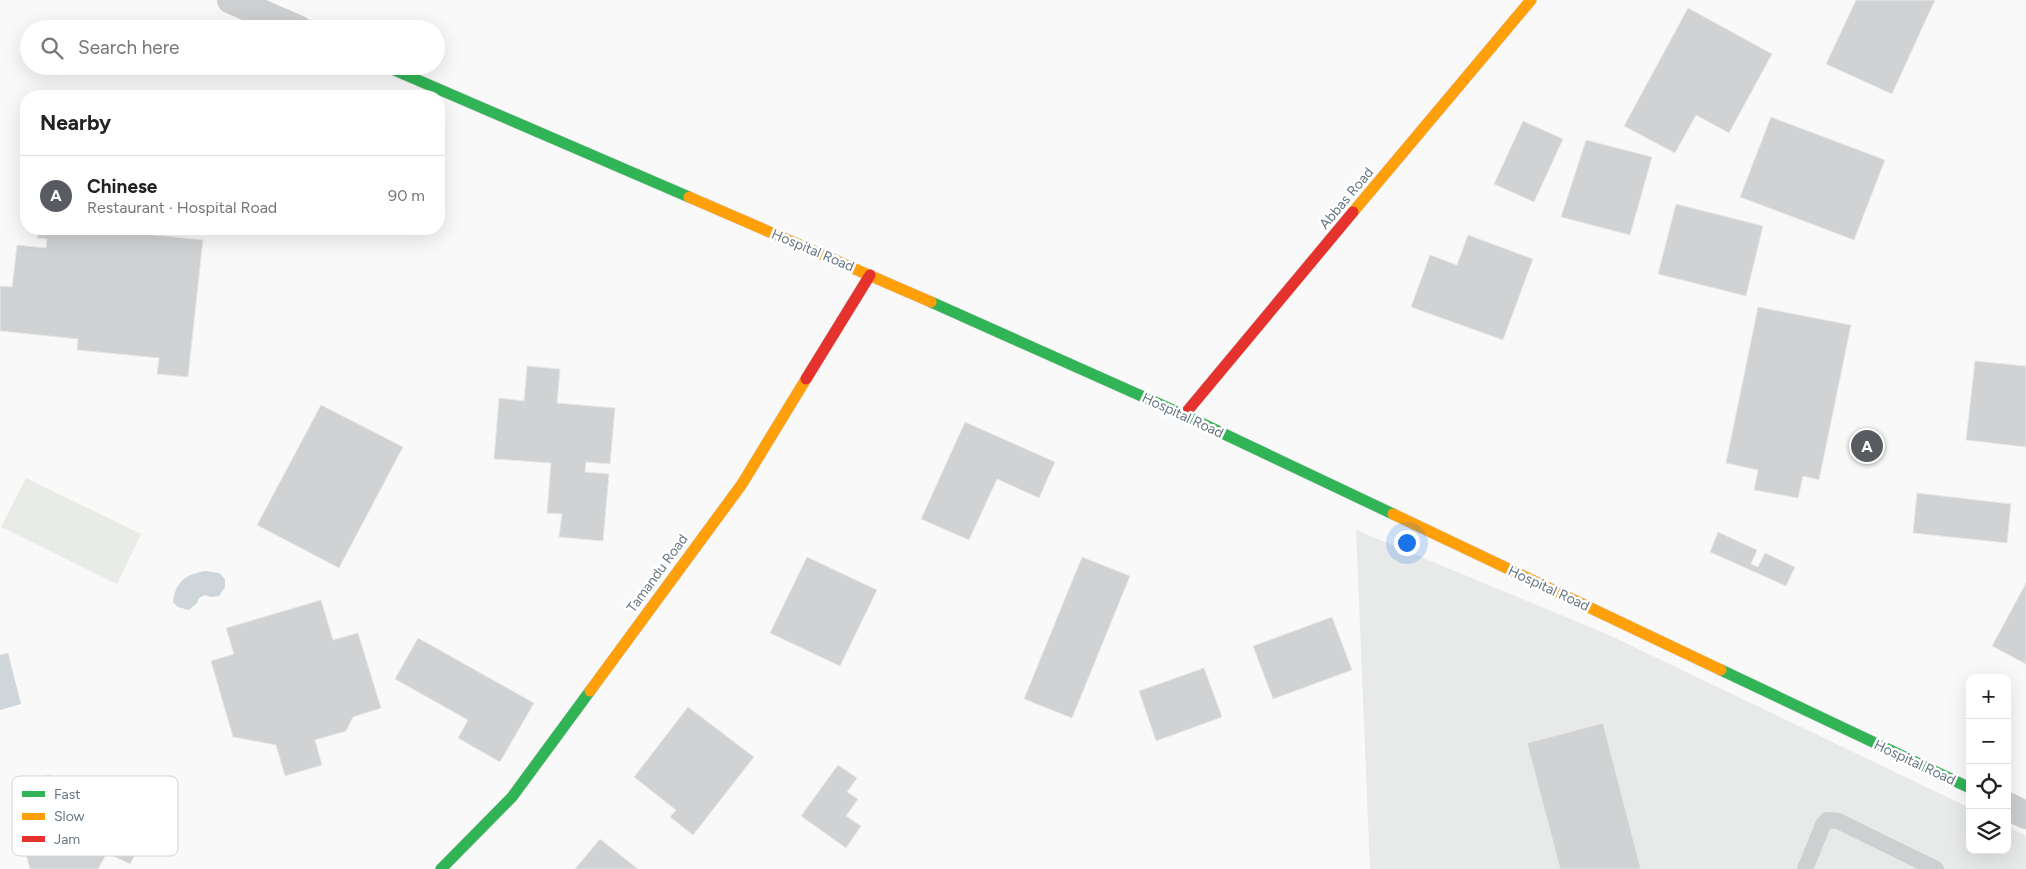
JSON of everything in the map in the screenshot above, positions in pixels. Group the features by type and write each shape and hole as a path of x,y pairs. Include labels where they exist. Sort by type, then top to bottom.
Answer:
{"street":[{"path":"231,0 277,20"},
{"name":"Abbas Road","path":"1184,415 1531,0"},
{"name":"Hospital Road","path":"406,75 441,90"},
{"name":"Hospital Road","path":"445,92 870,275 1184,415 1966,786"},
{"name":"Tamandu Road","path":"441,869 512,797 742,484 870,275"},
{"path":"2011,808 2026,815"}],"lane":[{"path":"1805,869 1823,825 1827,820 1838,821 1936,869"}],"shaded area":[{"path":"26,478 141,534 117,584 1,527"},
{"path":"1356,530 1609,635 1966,806 1966,854 2011,854 2011,828 2026,836 2026,869 1370,869"},
{"path":"206,571 219,573 225,579 225,587 219,596 210,597 205,595 199,598 197,603 189,610 178,607 173,602 179,584 193,574"},
{"path":"8,653 21,704 0,710 0,655"}],"building":[{"path":"1856,0 1935,0 1892,94 1826,64"},
{"path":"1688,8 1772,54 1729,133 1696,115 1675,153 1624,126"},
{"path":"1771,117 1885,160 1854,240 1740,197"},
{"path":"1523,121 1563,139 1534,202 1494,184"},
{"path":"1586,140 1652,157 1630,235 1561,217"},
{"path":"1676,204 1763,226 1746,296 1658,274"},
{"path":"37,235 154,235 203,240 188,377 157,374 159,358 77,350 78,339 0,331 0,286 12,287 17,245 46,248 47,239 37,238"},
{"path":"1468,235 1533,259 1503,340 1411,307 1430,255 1457,265"},
{"path":"1758,307 1851,325 1819,480 1803,476 1798,498 1754,490 1758,470 1726,463"},
{"path":"1975,361 2026,366 2026,447 1966,440"},
{"path":"527,366 560,369 557,403 615,408 610,464 586,462 585,472 609,474 603,541 559,537 562,514 547,513 551,463 494,459 499,398 524,401"},
{"path":"321,405 403,447 339,568 257,525"},
{"path":"965,422 1055,462 1039,498 997,479 969,540 921,519"},
{"path":"1917,493 2011,504 2007,543 1913,533"},
{"path":"1718,532 1757,550 1751,564 1758,567 1765,553 1795,567 1786,586 1710,552"},
{"path":"807,557 877,590 840,666 770,633"},
{"path":"1082,557 1130,576 1072,718 1024,699"},
{"path":"2026,583 2026,664 1992,646"},
{"path":"321,600 333,640 358,633 381,708 353,717 346,731 315,740 322,765 285,776 276,745 233,737 211,661 234,654 226,628"},
{"path":"1332,617 1352,670 1273,699 1253,646"},
{"path":"418,638 534,703 500,762 458,738 468,720 395,679"},
{"path":"1204,668 1222,717 1156,741 1139,691"},
{"path":"688,707 754,757 693,835 670,817 676,810 634,777"},
{"path":"1603,723 1641,869 1560,869 1527,743"},
{"path":"838,765 857,778 847,792 858,799 846,816 861,826 846,848 801,816"},
{"path":"600,839 638,869 575,869"},
{"path":"26,856 105,856 98,869 30,869"},
{"path":"113,856 135,856 130,864"}],"traffic: fast":[{"path":"406,75 441,90"},
{"path":"445,92 689,197"},
{"path":"931,302 1184,415 1393,514"},
{"path":"1721,670 1966,786"},
{"path":"441,869 512,797 590,691"}],"traffic: slow":[{"path":"1353,212 1531,0"},
{"path":"689,197 931,302"},
{"path":"590,691 742,484 806,379"},
{"path":"1393,514 1721,670"}],"traffic: jam":[{"path":"1184,415 1353,212"},
{"path":"806,379 870,275"}],"place":[{"name":"Chinese","path":"1867,446"}]}
